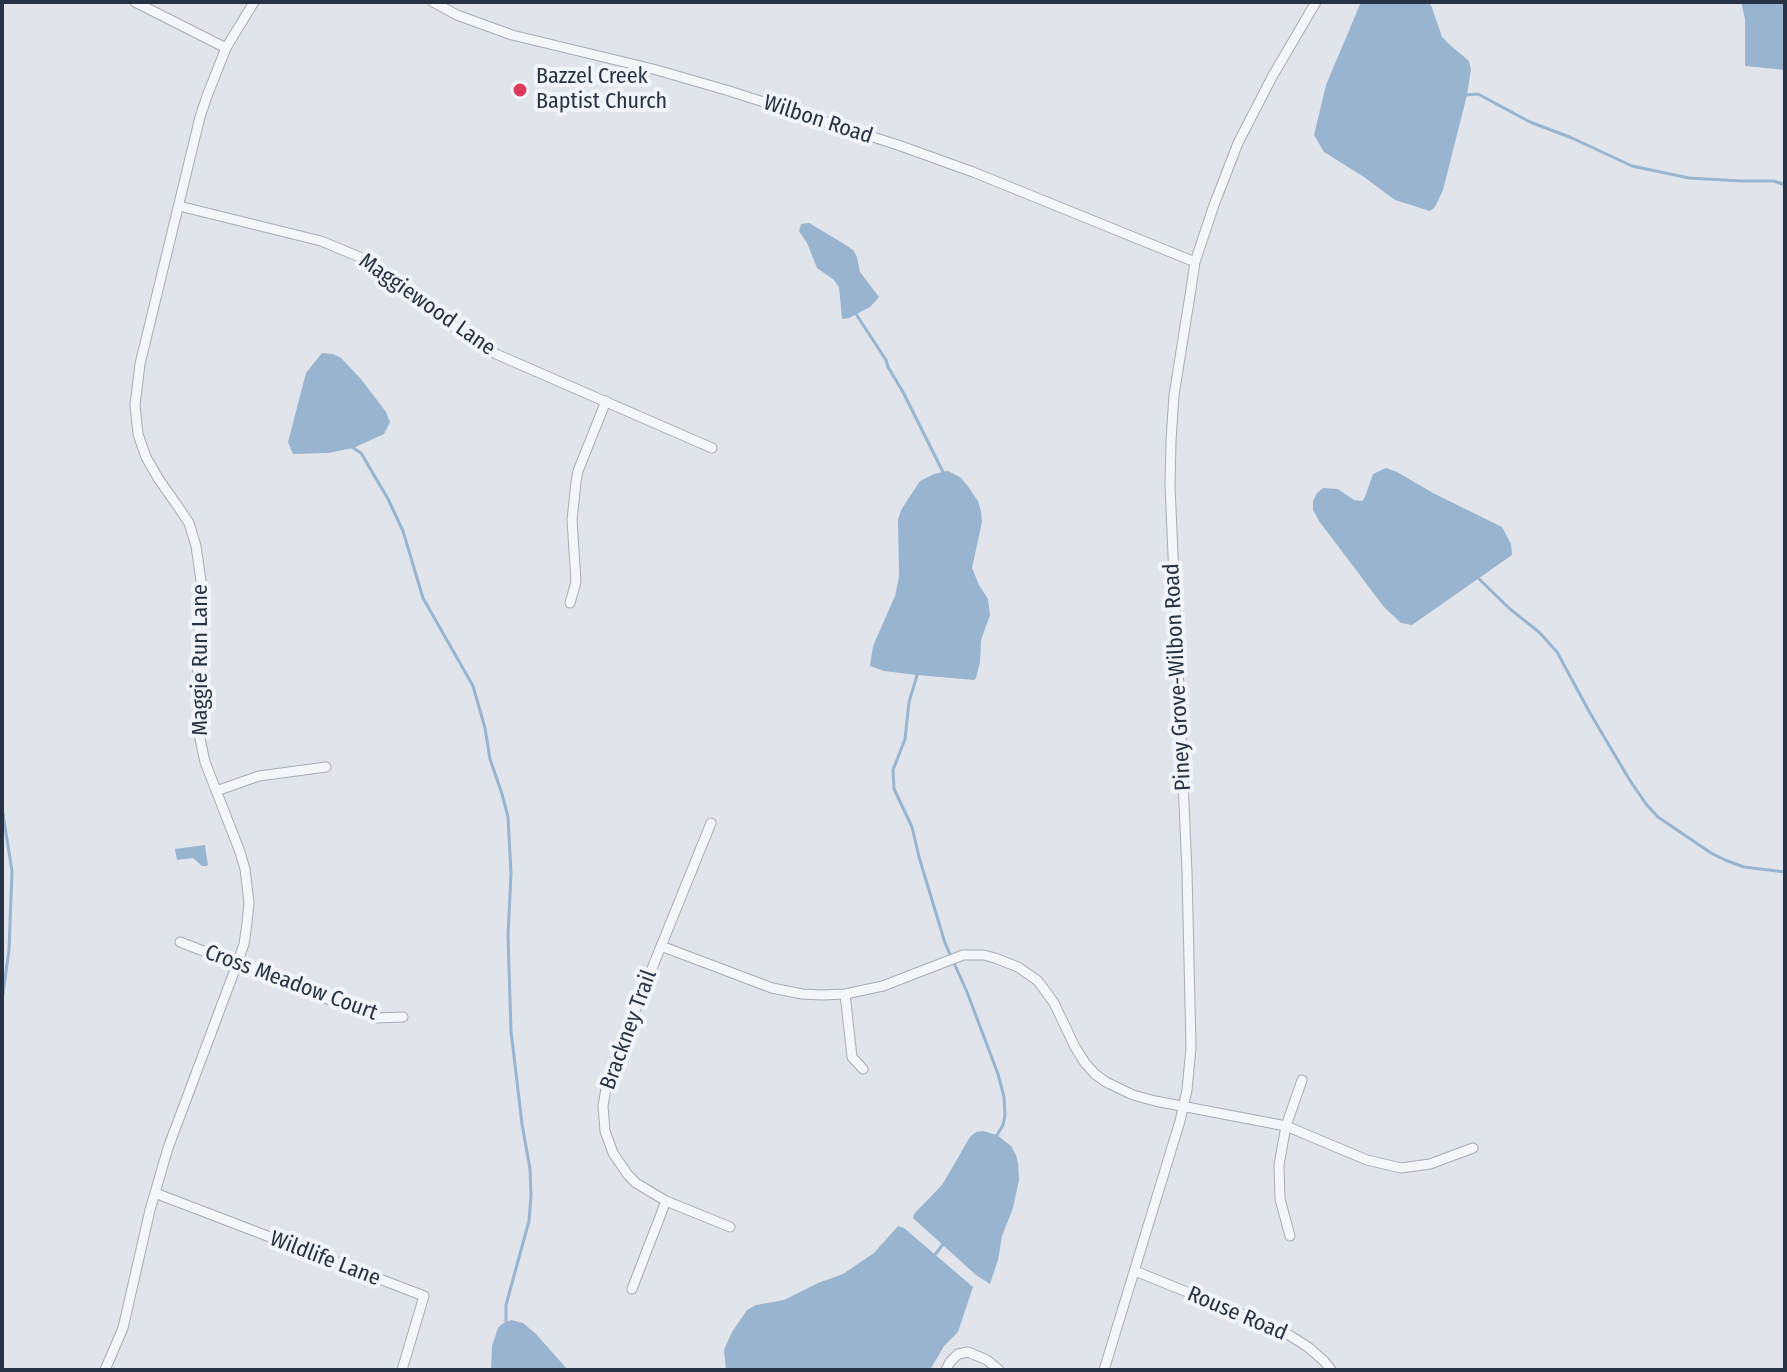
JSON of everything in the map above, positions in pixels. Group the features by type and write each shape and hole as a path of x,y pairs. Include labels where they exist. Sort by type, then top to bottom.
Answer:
{"street":[{"path":"135,2 226,48"},
{"name":"Maggie Run Lane","path":"105,1370 123,1328 155,1193 176,1123 237,964 247,923 248,885 240,852 205,762 197,718 201,581 196,546 189,523 146,457 138,434 135,405 140,364 207,96 226,48 254,2"},
{"name":"Wilbon Road","path":"433,2 476,23 512,35 653,69 898,145 1195,262"},
{"name":"Piney Grove-Wilbon Road","path":"1104,1370 1184,1105 1191,1048 1170,471 1174,395 1195,262 1214,205 1238,143 1316,2"},
{"name":"Maggiewood Lane","path":"179,206 321,241 362,258 388,274 445,321 496,354 712,448"},
{"path":"570,603 576,582 572,520 574,490 578,471 606,401"},
{"path":"216,791 259,776 326,767"},
{"name":"Brackney Trail","path":"711,823 608,1077 603,1106 605,1131 613,1153 636,1183 666,1201 730,1227"},
{"name":"Cross Meadow Court","path":"180,942 377,1018 403,1017"},
{"path":"661,946 752,982 785,992 822,995 883,986 963,955 984,955 1006,961 1029,974 1046,991 1075,1047 1095,1074 1133,1095 1286,1126 1367,1160 1401,1168 1430,1164 1473,1148"},
{"path":"845,994 852,1057 863,1069"},
{"path":"1290,1236 1280,1199 1279,1165 1286,1126 1302,1080"},
{"name":"Wildlife Lane","path":"155,1193 424,1296 402,1370"},
{"path":"632,1289 666,1201"},
{"name":"Rouse Road","path":"1135,1271 1289,1335 1308,1347 1331,1370"},
{"path":"946,1370 958,1354 968,1352 987,1360 999,1370"}],"water":[{"path":"1361,2 1428,2 1442,37 1469,61 1471,70 1467,95 1443,190 1430,211 1395,200 1324,152 1314,135 1326,85"},
{"path":"1741,2 1785,2 1785,70 1745,66 1745,19"},
{"path":"809,223 853,250 860,272 879,297 870,307 842,319 839,287 817,268 799,231 801,224"},
{"path":"322,353 341,358 361,379 390,422 384,434 353,448 328,453 293,454 288,442 306,373"},
{"path":"1386,468 1502,527 1511,544 1512,555 1412,625 1401,623 1384,607 1313,510 1313,501 1323,488 1338,489 1354,500 1362,501 1373,474"},
{"path":"948,471 967,485 981,511 982,522 972,568 988,599 990,615 981,640 980,662 974,680 884,671 870,666 873,646 895,596 899,577 898,520 901,510 920,481"},
{"path":"205,845 208,865 202,866 193,858 177,860 175,849"},
{"path":"983,1131 997,1135 1011,1146 1018,1163 1019,1180 990,1284 913,1218 942,1185 970,1137"},
{"path":"898,1226 973,1287 958,1332 944,1346 930,1370 726,1370 724,1350 747,1310 756,1305 784,1300 843,1274 874,1253"},
{"path":"511,1320 523,1323 535,1333 568,1370 491,1370 492,1346 498,1328"}],"waterway":[{"path":"1465,95 1478,94 1530,122 1632,166 1689,178 1774,181 1785,185"},
{"path":"856,314 886,360 944,474"},
{"path":"352,447 361,453 388,499 403,531 423,598 473,686 490,759 508,817 511,1031 531,1195 529,1221 506,1305 506,1322"},
{"path":"1476,576 1557,652 1629,779 1658,817 1725,860 1744,867 1785,872"},
{"path":"918,672 909,702 905,739 893,770 894,789 912,827 945,943 998,1074 1005,1115 997,1135"},
{"path":"2,808 12,871 9,950 2,1000"},
{"path":"934,1256 944,1243"}],"place":[{"name":"Bazzel Creek Baptist Church","path":"520,90"}]}
